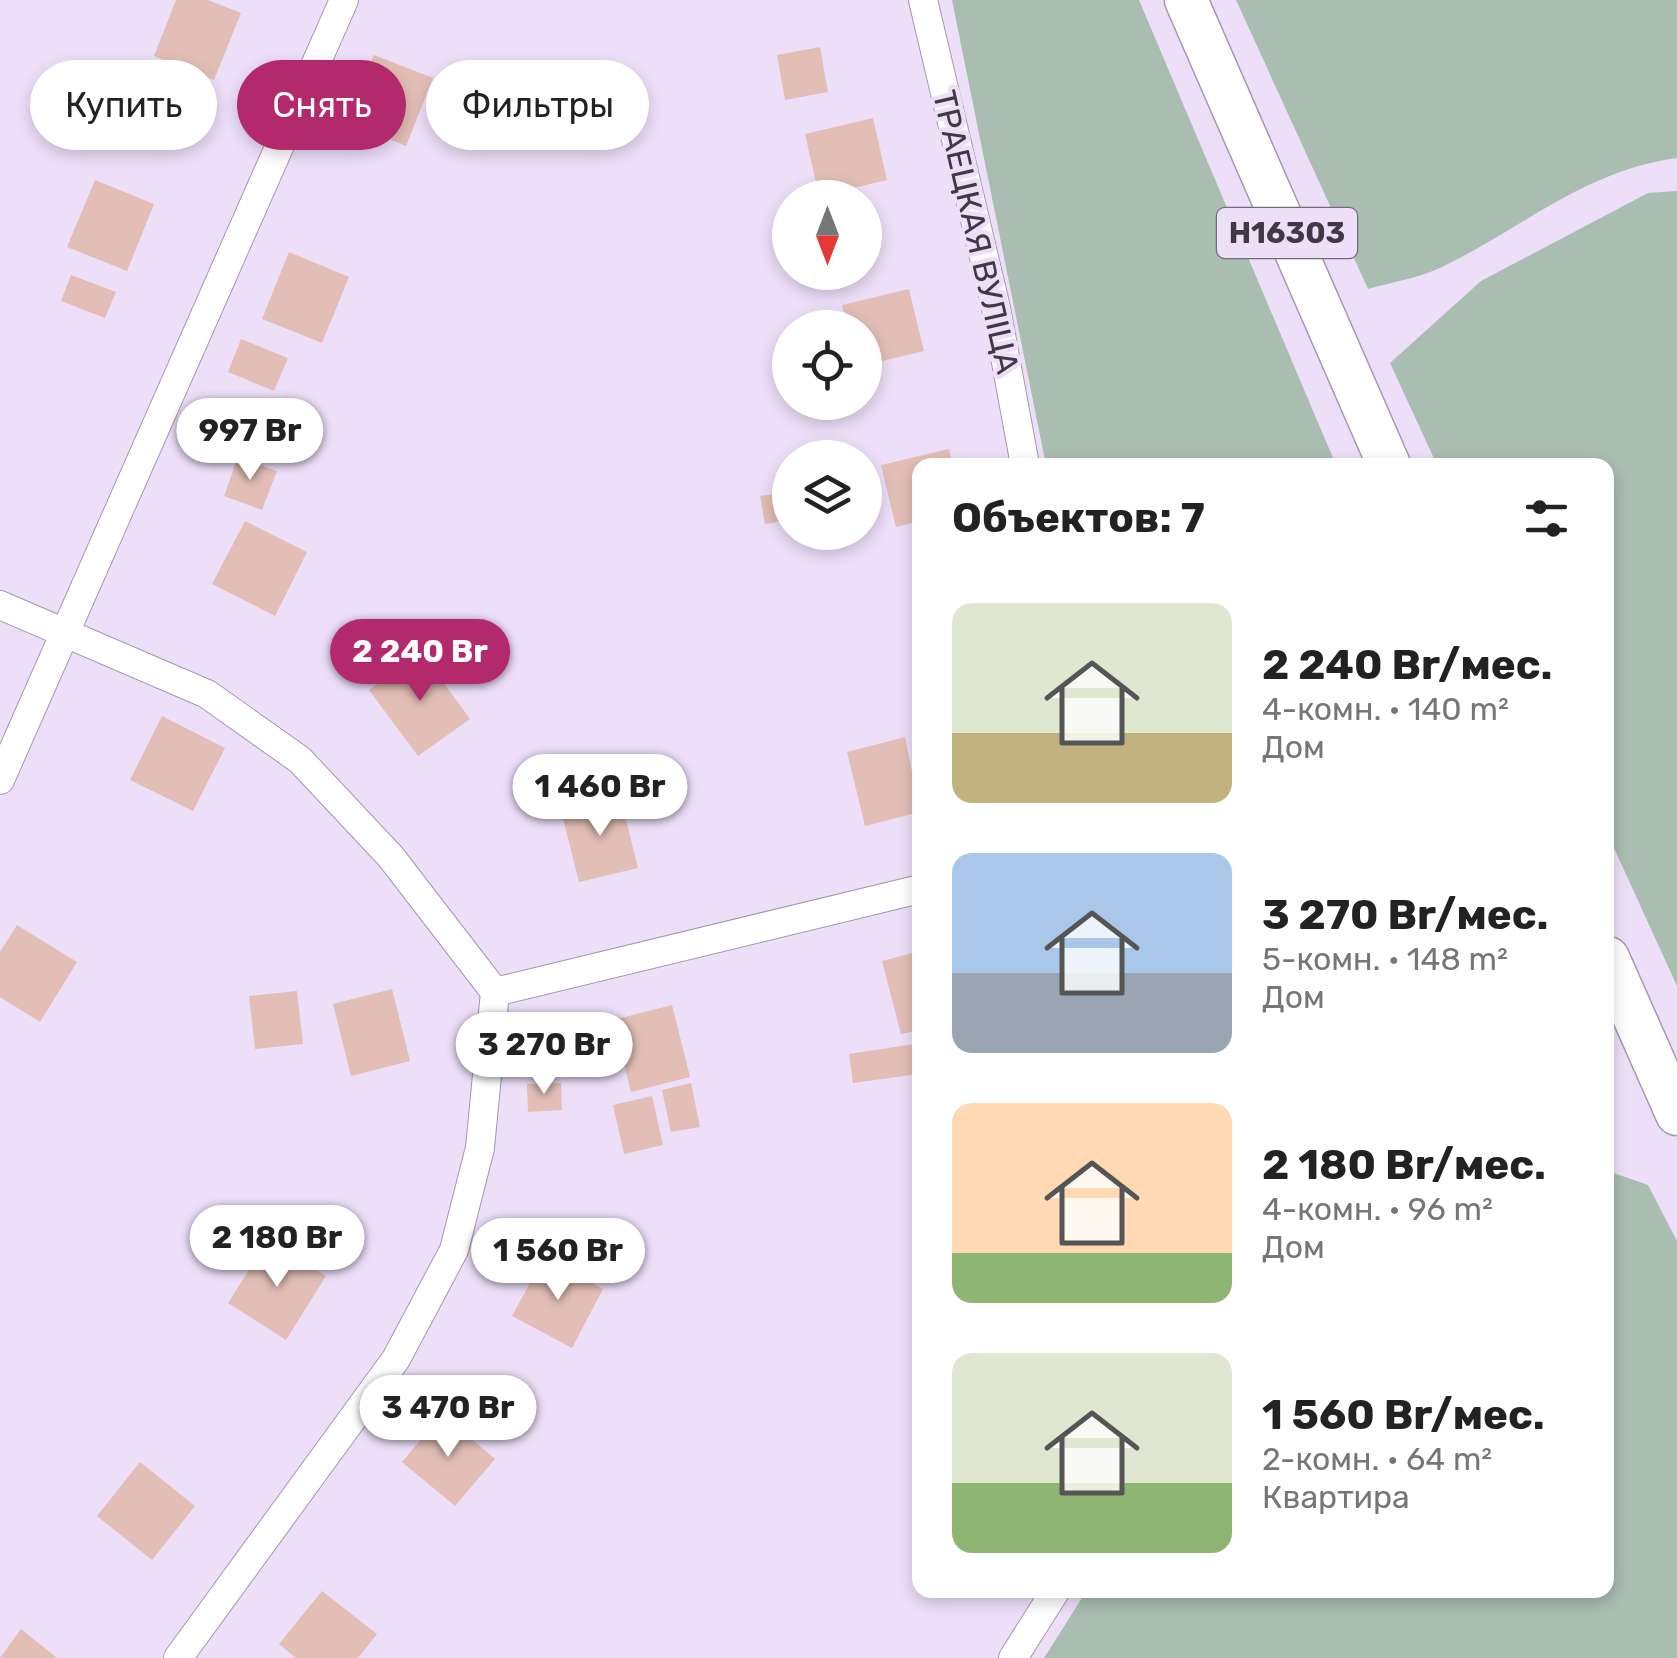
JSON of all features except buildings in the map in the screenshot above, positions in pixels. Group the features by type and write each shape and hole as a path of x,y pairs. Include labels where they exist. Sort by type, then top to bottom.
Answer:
{"main road":[{"name":"Н16303","path":"1186,0 1386,458"},
{"path":"1614,972 1677,1114"}],"street":[{"path":"0,780 344,0"},
{"name":"ТРАЕЦКАЯ ВУЛІЦА","path":"923,0 996,308 1024,458"},
{"path":"0,605 207,694 300,760 391,857 495,992 480,1148 454,1250 396,1359 178,1658"},
{"path":"495,992 912,891"},
{"path":"1013,1658 1051,1598"}],"green space":[{"path":"952,0 1139,0 1333,458 1045,458"},
{"path":"1236,0 1677,0 1677,158 1612,175 1442,267 1368,289"},
{"path":"1677,191 1677,986 1614,848 1614,458 1434,458 1390,363 1481,281 1648,193"},
{"path":"1614,1173 1648,1185 1677,1241 1677,1658 1044,1658 1082,1598 1614,1598"}]}
